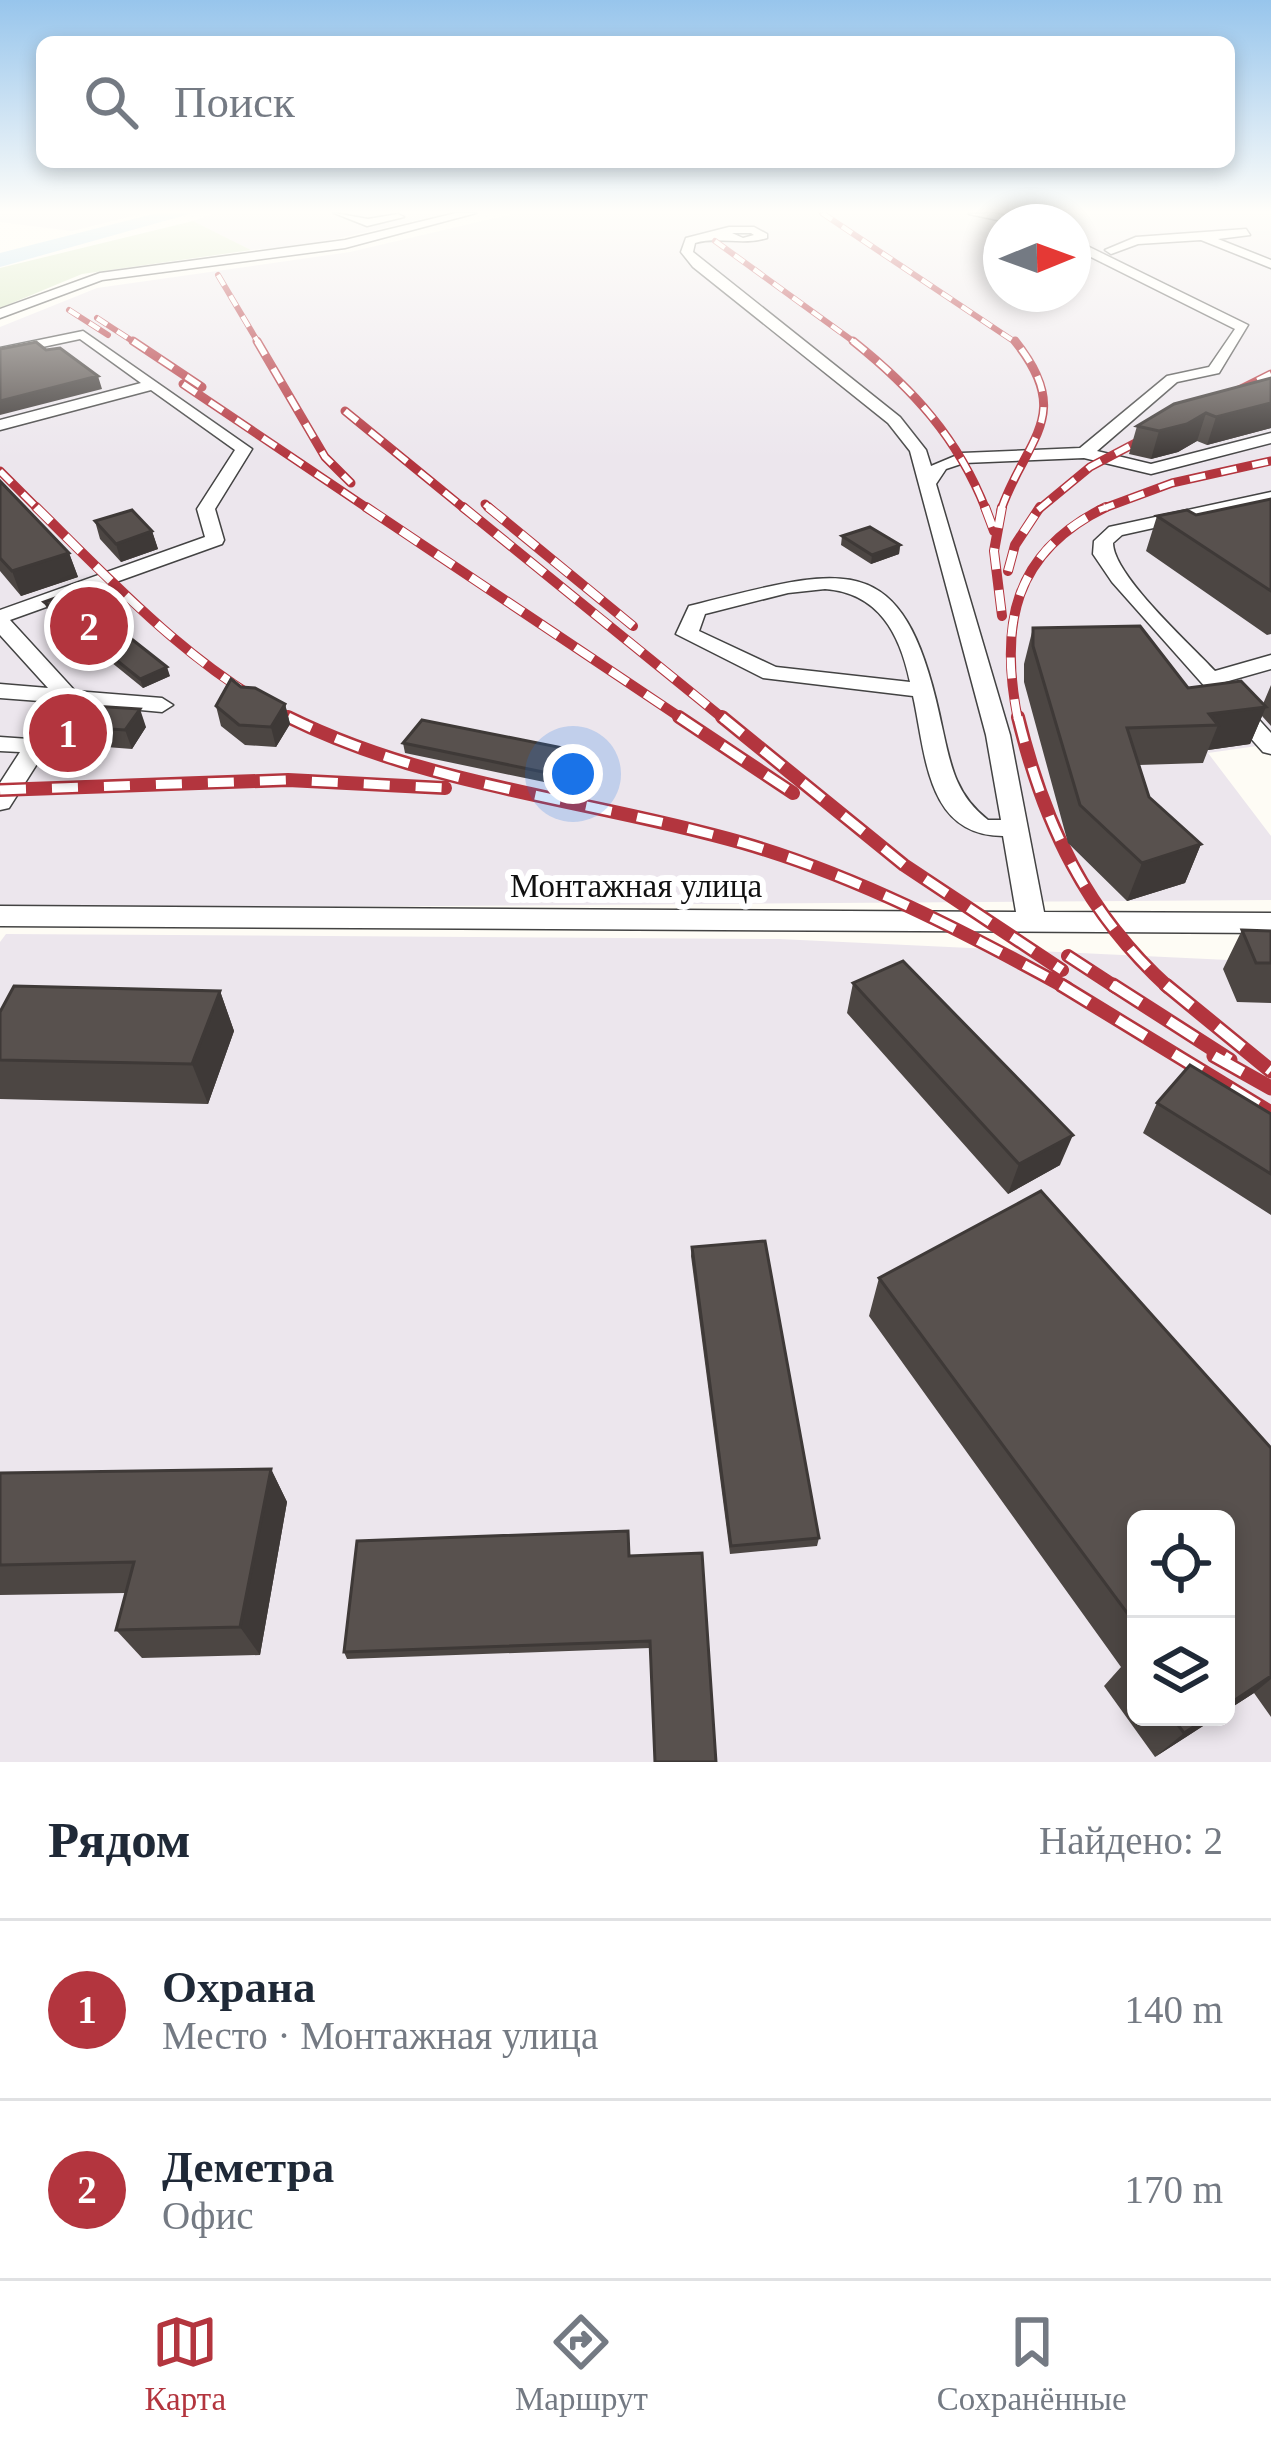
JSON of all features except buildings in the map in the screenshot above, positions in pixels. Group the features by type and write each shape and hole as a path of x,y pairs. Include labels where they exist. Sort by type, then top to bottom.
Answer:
{"street":[{"path":"0,314 49,295"},
{"path":"740,295 894,420 918,450 998,735 1031,922"},
{"path":"1084,453 1172,379 1214,370 1243,328 1177,295"},
{"path":"0,352 83,335 244,449 206,509 215,540 0,619 68,697"},
{"path":"0,425 153,385"},
{"path":"928,483 940,465 962,458 1084,453 1151,469 1271,438"},
{"path":"1271,497 1116,531 1103,541 1103,554 1119,578 1271,747"},
{"path":"923,690 770,674 688,634 696,610 811,585 844,584 893,610 917,663 950,799 982,828 1015,828"},
{"path":"1210,679 1271,662"},
{"path":"0,691 162,705"},
{"path":"0,802 68,697"},
{"path":"0,744 34,746"},
{"name":"Монтажная улица","path":"0,916 1271,923"}],"shaded area":[{"path":"79,295 983,295 983,312 1091,312 1091,295 1271,295 1271,744 1208,753 1271,836 1271,900 0,909 0,327"},
{"path":"6,934 779,939 1271,962 1271,1762 0,1762 0,942"}],"green space":[{"path":"0,295 31,295 0,308"}],"railway":[{"path":"230,295 259,344"},
{"path":"790,295 854,342"},
{"path":"945,295 1016,343"},
{"path":"69,310 108,335"},
{"path":"97,318 137,344"},
{"path":"133,341 202,387"},
{"path":"257,341 325,457 351,483"},
{"path":"854,342 857,344"},
{"path":"854,342 931,416 962,460 986,510"},
{"path":"1002,508 1040,427 1044,408 1033,367 1016,343"},
{"path":"1229,395 1271,374"},
{"path":"183,384 370,510"},
{"path":"345,411 466,510"},
{"path":"1038,510 1090,467 1164,428"},
{"path":"1104,508 1172,483 1271,461"},
{"path":"0,471 36,507"},
{"path":"485,504 492,510"},
{"path":"36,507 189,651 290,718"},
{"path":"36,507 39,510"},
{"path":"366,507 684,720"},
{"path":"463,507 725,720"},
{"path":"488,507 633,626"},
{"path":"985,507 994,531"},
{"path":"1002,508 994,551 1002,616"},
{"path":"1018,720 1011,653 1020,595 1050,546 1104,508"},
{"path":"1099,510 1104,508"},
{"path":"1008,571 1015,545 1038,510"},
{"path":"679,717 793,793"},
{"path":"722,717 904,865 1062,970"},
{"path":"1018,717 1041,794 1072,864 1114,929 1166,985"},
{"path":"290,718 343,741 455,776 685,828 785,856 909,906 1067,988"},
{"path":"290,718 294,720"},
{"path":"0,790 288,780 445,788"},
{"path":"1068,956 1117,988"},
{"path":"1061,985 1271,1113"},
{"path":"1113,985 1230,1060"},
{"path":"1166,985 1271,1071"},
{"path":"1166,985 1169,988"},
{"path":"1214,1056 1271,1088"}],"place":[{"name":"Деметра","path":"89,626"},
{"name":"Охрана","path":"68,733"}]}
